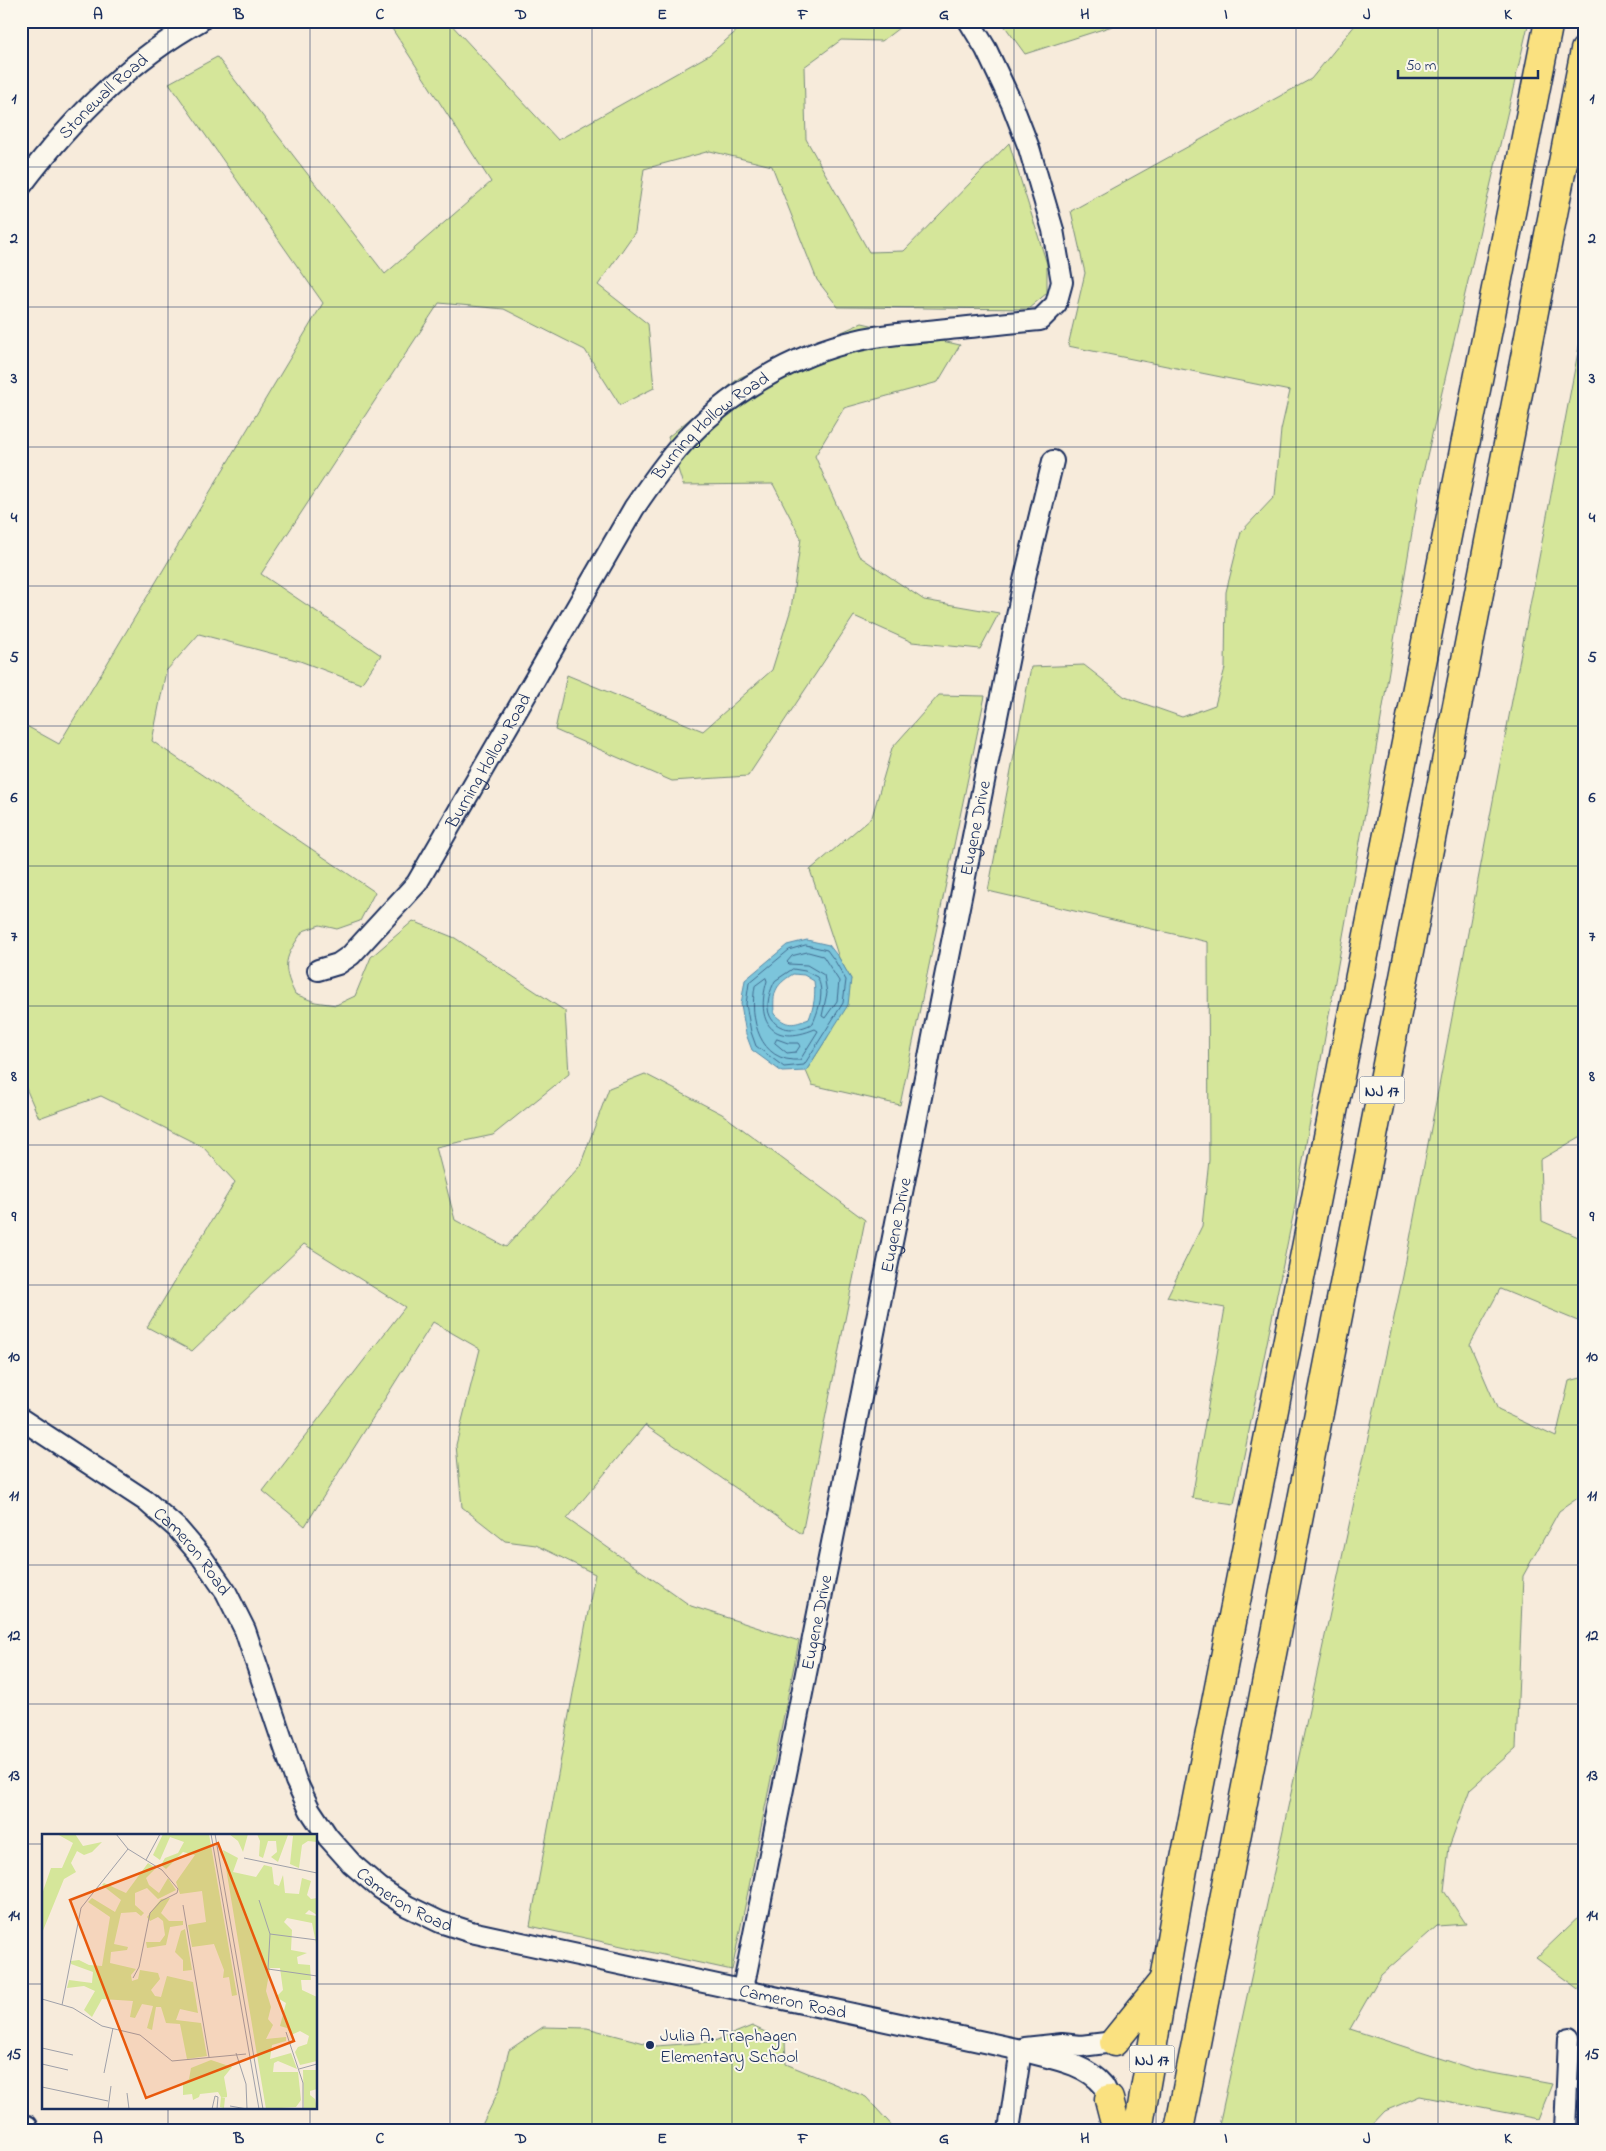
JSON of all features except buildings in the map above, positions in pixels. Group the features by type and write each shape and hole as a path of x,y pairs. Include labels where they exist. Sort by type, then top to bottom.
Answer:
{"highway":[{"name":"NJ 17","path":"1138,2130 1185,1859 1549,21"},
{"name":"NJ 17","path":"1179,2130 1585,50"},
{"path":"1114,2042 1165,1979"},
{"path":"1109,2099 1117,2130"}],"street":[{"name":"Stonewall Road","path":"21,186 49,149 110,86 156,49 200,21"},
{"name":"Burning Hollow Road","path":"318,970 338,964 351,955 417,883 634,508 659,471 683,443 710,417 744,390 822,351 858,340 900,333 1040,320 1056,304 1062,282 1055,239 1029,148 1012,104 986,49 969,21"},
{"name":"Eugene Drive","path":"743,1989 1022,590 1053,461"},
{"name":"Cameron Road","path":"21,1419 146,1501 176,1528 201,1556 226,1592 244,1630 296,1781 310,1810 328,1837 352,1864 380,1888 407,1906 440,1922 470,1932 1021,2050 1069,2064 1088,2072 1104,2086 1109,2099"},
{"path":"1565,2130 1569,2038"},
{"name":"Cameron Road","path":"1021,2050 1028,2046 1062,2044 1081,2046 1114,2042"},
{"path":"1009,2130 1021,2050"}],"green space":[{"path":"387,21 448,21 558,140 709,55 748,21 908,21 882,41 841,40 804,67 806,139 869,252 904,251 1009,143 1047,264 1047,293 1028,309 838,307 817,280 772,166 710,151 644,169 635,232 598,285 648,324 654,388 620,405 585,350 504,309 439,303 261,574 381,655 361,684 300,661 199,634 166,671 152,741 375,892 360,921 337,929 320,925 303,931 292,948 287,961 288,976 295,994 315,1002 336,1005 355,996 371,957 413,921 455,938 565,1011 569,1074 493,1135 436,1147 455,1220 506,1247 580,1166 609,1088 645,1074 722,1114 865,1220 802,1534 645,1425 567,1519 691,1606 799,1641 732,1970 530,1926 595,1574 536,1545 505,1541 462,1507 456,1445 480,1349 433,1322 305,1526 263,1491 405,1307 304,1244 192,1351 147,1327 235,1182 203,1147 101,1096 39,1118 21,1077 21,723 59,744 323,303 169,83 217,57 385,274 491,182"},
{"path":"1001,21 1128,21 1025,54"},
{"path":"1351,21 1529,21 1419,490 1370,785 1294,1211 1234,1504 1192,1498 1225,1308 1167,1297 1202,1226 1209,1160 1208,942 988,891 1031,667 1084,665 1125,697 1182,717 1215,705 1225,668 1226,592 1241,532 1275,496 1281,430 1290,391 1068,346 1085,273 1071,211 1311,79 1356,24"},
{"path":"1585,315 1585,997 1583,1001 1585,1007 1585,1134 1540,1160 1542,1221 1585,1240 1585,1324 1500,1289 1470,1345 1498,1410 1556,1437 1569,1381 1585,1377 1585,1493 1559,1511 1523,1576 1516,1748 1470,1789 1449,1847 1444,1891 1466,1924 1437,1926 1381,1975 1350,2029 1476,2070 1552,2084 1538,2119 1420,2096 1385,2111 1367,2130 1218,2130 1403,1276"},
{"path":"862,323 960,345 938,382 844,408 815,456 859,556 924,600 999,613 980,649 912,642 854,616 748,776 672,781 555,730 567,675 703,731 772,670 791,609 801,538 773,484 683,485 668,437 739,378"},
{"path":"939,695 985,696 900,1105 812,1085 806,1071 827,1038 851,979 839,958 810,870 872,817 892,748"},
{"path":"1585,1911 1585,1994 1536,1958"},
{"path":"752,2026 785,2041 786,2064 866,2097 896,2130 462,2130 482,2125 499,2090 509,2050 543,2027 587,2028 656,2046 712,2042"}],"water":[{"path":"807,940 829,945 851,979 848,1005 806,1071 782,1072 752,1050 746,1034 741,1004 745,980 787,945","holes":["793,974 804,975 814,981 815,991 812,1010 809,1019 790,1024 774,1014 776,990 782,982"]}],"place":[{"name":"Julia A. Traphagen Elementary School","path":"650,2045"}]}
